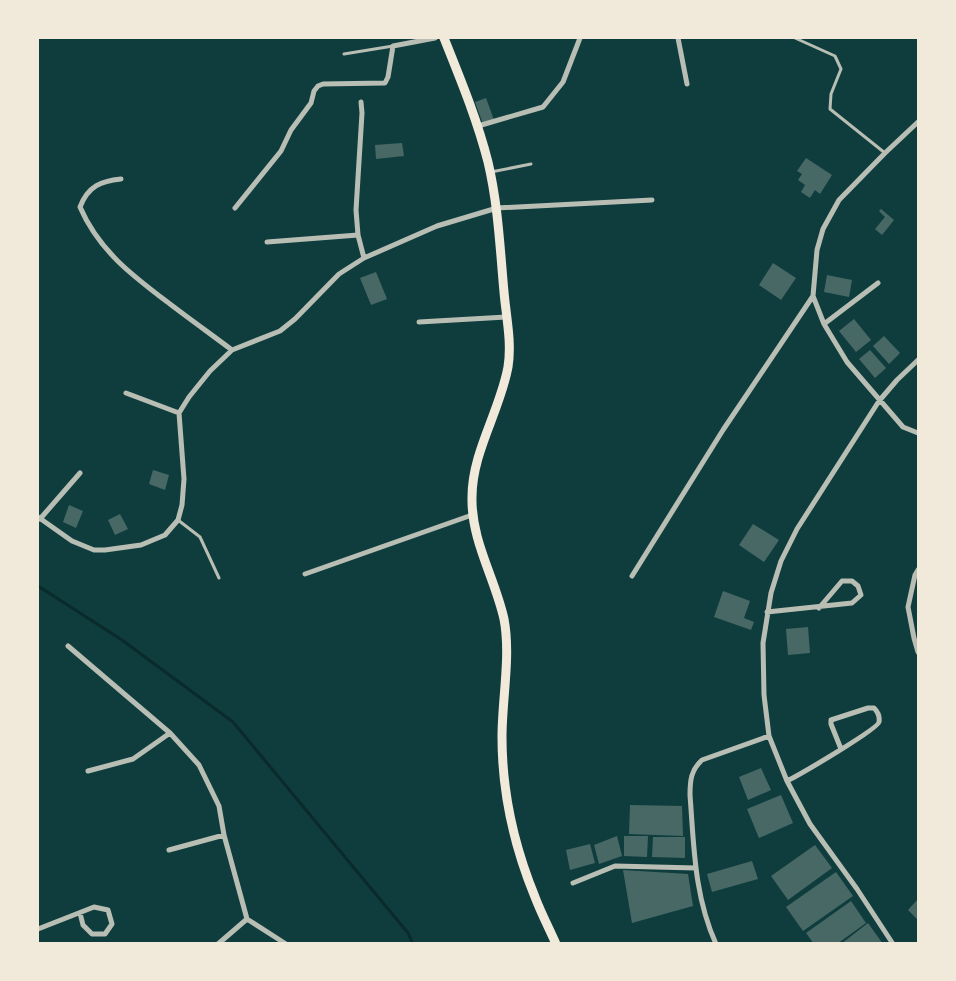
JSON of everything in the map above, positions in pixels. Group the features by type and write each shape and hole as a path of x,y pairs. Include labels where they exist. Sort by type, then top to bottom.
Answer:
{"main road":[{"path":"444,38 478,126 497,208 509,338 508,368 473,480 472,515 475,533 504,619 506,649 502,734 506,794 527,875 534,896 556,944"}],"street":[{"path":"235,208 282,150 291,130 311,103 314,91 318,86 323,84 385,82 388,80 393,46 435,38"},
{"path":"478,126 543,107 563,82 580,38"},
{"path":"678,38 687,84"},
{"path":"361,102 362,113 356,210 358,235 364,258"},
{"path":"918,122 839,200 823,229 817,250 813,296 824,324 847,362 903,427 918,433"},
{"path":"122,179 106,181 84,195 80,207 87,222 113,258 132,276 232,350"},
{"path":"80,474 39,518 78,544 94,550 147,544 166,535 178,520 182,505 184,486 179,413 200,382 232,350 280,331 295,319 340,274 364,258 437,226 497,208 652,200"},
{"path":"267,242 358,235"},
{"path":"824,324 878,283"},
{"path":"632,576 723,430 813,296"},
{"path":"419,322 506,316"},
{"path":"893,944 858,889 810,824 787,781 769,736 764,695 763,643 768,612 781,561 798,529 880,401 897,380 918,360"},
{"path":"126,393 179,413"},
{"path":"305,574 472,515"},
{"path":"918,570 915,575 908,607 918,652"},
{"path":"768,612 819,608 852,603 860,595 858,586 852,580 842,580 819,608"},
{"path":"68,646 170,734 199,765 218,806 247,919 286,944"},
{"path":"787,781 841,749 876,726 879,723 878,712 874,708 868,708 831,720 841,749"},
{"path":"88,771 133,759 170,734"},
{"path":"716,944 704,914 698,890 690,780 694,767 702,760 769,736"},
{"path":"169,850 224,835"},
{"path":"573,883 614,866 696,868"},
{"path":"38,929 94,907 108,910 112,924 105,934 92,934 82,925 80,913"},
{"path":"218,944 247,919"}],"lane":[{"path":"795,38 835,56 841,69 831,94 830,109 885,153"},
{"path":"344,54 393,46"},
{"path":"490,172 531,164"},
{"path":"178,520 200,537 219,578"}],"building":[{"path":"486,98 494,120 483,124 475,102"},
{"path":"402,143 404,156 376,159 375,145"},
{"path":"806,158 832,175 820,194 815,190 810,198 801,192 805,185 798,180 802,174 797,171"},
{"path":"881,209 894,220 882,235 875,229 885,217 879,211"},
{"path":"773,263 796,278 781,300 759,285"},
{"path":"376,272 387,299 371,305 360,278"},
{"path":"827,275 852,280 849,297 824,292"},
{"path":"854,319 871,340 856,352 839,331"},
{"path":"884,336 900,353 889,364 873,346"},
{"path":"870,350 886,368 875,378 859,359"},
{"path":"153,470 169,475 165,490 149,484"},
{"path":"69,505 83,511 76,528 63,522"},
{"path":"120,514 128,529 115,535 108,520"},
{"path":"753,524 779,540 764,562 739,545"},
{"path":"723,591 750,601 744,618 754,622 751,630 714,617"},
{"path":"808,627 810,653 788,655 786,629"},
{"path":"761,768 771,790 748,800 739,777"},
{"path":"781,795 793,823 759,838 747,809"},
{"path":"630,805 682,806 683,836 629,834"},
{"path":"617,836 622,856 599,864 594,845"},
{"path":"624,836 648,836 647,857 624,856"},
{"path":"653,837 685,837 685,858 652,857"},
{"path":"590,844 595,863 570,870 566,850"},
{"path":"815,845 832,868 788,900 771,876"},
{"path":"752,861 758,879 712,892 707,874"},
{"path":"623,870 688,874 693,906 632,923"},
{"path":"836,872 853,896 803,931 786,907"},
{"path":"918,899 918,920 908,910"},
{"path":"851,901 866,923 837,944 814,944 806,933"},
{"path":"868,923 883,944 841,944"}],"waterway":[{"path":"38,586 122,640 233,722 408,933 413,944"}]}
